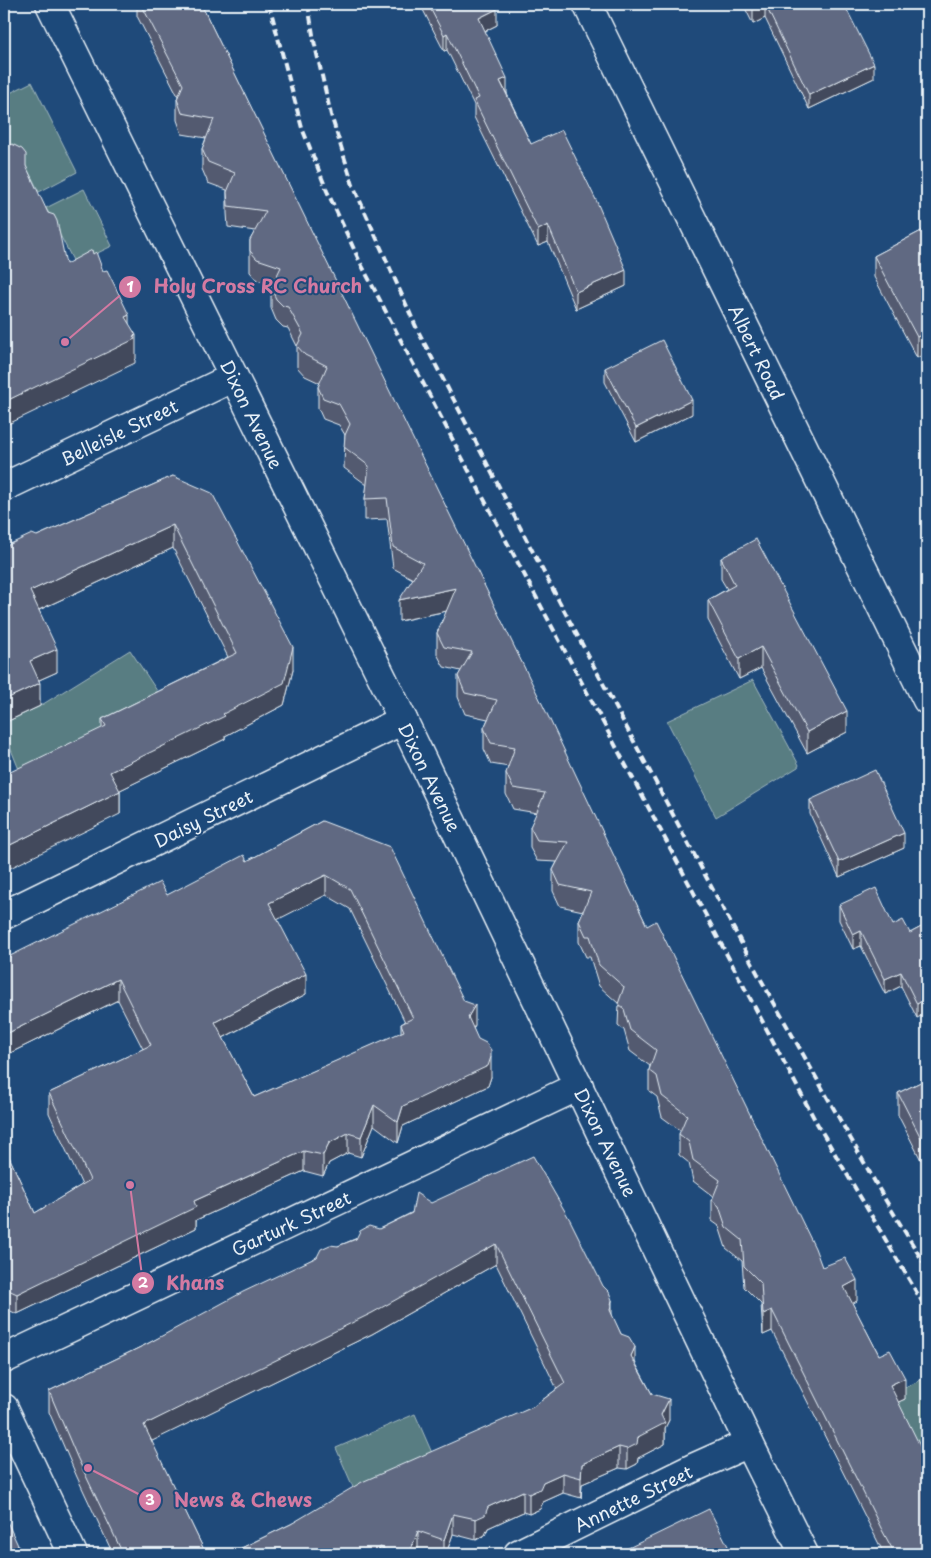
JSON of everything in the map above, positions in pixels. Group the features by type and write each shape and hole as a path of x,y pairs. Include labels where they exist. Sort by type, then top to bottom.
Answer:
{"street":[{"name":"Dixon Avenue","path":"50,4 403,720 804,1554"},
{"name":"Albert Road","path":"587,4 927,700"},
{"name":"Belleisle Street","path":"4,487 234,377"},
{"name":"Daisy Street","path":"4,915 403,720"},
{"name":"Garturk Street","path":"4,1360 579,1086"},
{"path":"4,1408 73,1554"},
{"name":"Annette Street","path":"518,1554 749,1443"}],"green space":[{"path":"32,82 77,172 39,192 16,146 4,152 4,96"},
{"path":"84,189 112,246 75,264 46,208"},
{"path":"130,650 169,709 26,787 4,732 4,723 40,706"},
{"path":"753,680 799,765 716,817 667,721"},
{"path":"927,1377 927,1473 890,1406 900,1390"},
{"path":"415,1414 439,1469 359,1501 336,1448"}],"building":[{"path":"141,4 201,4 550,720 647,926 656,921 815,1248 822,1267 845,1258 857,1280 844,1287 879,1355 890,1350 905,1378 890,1385 924,1454 927,1452 927,1554 895,1554 772,1310 763,1314 761,1283 744,1266 742,1240 726,1227 719,1206 712,1200 720,1180 693,1160 689,1142 679,1134 687,1115 662,1096 657,1076 649,1070 656,1050 630,1030 624,1009 618,1004 624,987 599,965 590,936 586,936 579,921 591,892 560,885 553,870 568,842 537,840 530,827 545,793 513,788 506,773 515,747 491,743 484,728 497,700 465,693 458,676 472,652 444,647 437,633 456,588 399,600 423,563 393,547 387,498 365,499 369,466 344,447 345,435 350,424 339,404 323,398 318,387 327,366 305,355 297,346 303,334 288,307 283,306 276,299 271,288 281,267 257,259 250,251 250,240 266,211 228,206 227,192 235,173 208,162 202,149 214,119 182,113 177,99 183,85"},
{"path":"428,4 494,4 497,9 479,18 507,78 500,81 531,144 562,130 597,202 626,270 576,292 548,225 538,230 474,100 479,98 447,33 444,35"},
{"path":"750,4 764,4 753,9"},
{"path":"765,4 844,4 874,64 809,95"},
{"path":"12,144 22,149 26,154 26,166 48,213 54,215 57,221 66,264 92,250 93,254 96,252 103,271 107,270 129,315 125,317 136,335 133,336 135,339 4,402 4,148"},
{"path":"927,228 927,332 917,337 874,256"},
{"path":"662,340 692,400 636,428 605,368"},
{"path":"173,476 212,493 293,647 284,683 223,714 225,716 110,772 120,791 4,848 4,775 106,726 102,719 237,653 173,525 30,591 57,649 30,661 40,683 4,700 4,547 32,534 37,536"},
{"path":"756,539 847,711 807,732 761,647 739,659 708,600 735,585 721,558"},
{"path":"875,770 904,833 839,862 810,800"},
{"path":"322,821 390,847 464,1001 475,1005 468,1017 478,1039 486,1043 491,1050 488,1066 403,1106 398,1122 374,1105 361,1137 348,1133 329,1143 323,1155 304,1151 194,1201 196,1207 17,1294 4,1288 4,1146 35,1213 90,1180 49,1093 151,1045 118,979 4,1035 4,959 160,882 167,895 244,855 247,861","holes":["326,875 350,889 413,1018 401,1024 404,1031 254,1097 215,1022 306,974 269,903"]},
{"path":"876,888 893,925 903,920 910,933 927,924 927,998 917,1004 901,972 885,979 861,931 853,935 839,905"},
{"path":"927,1079 927,1135 921,1138 898,1093"},
{"path":"533,1156 570,1220 603,1286 609,1292 612,1300 610,1310 621,1334 629,1337 635,1347 631,1356 652,1394 669,1399 661,1415 665,1423 638,1437 637,1444 627,1449 619,1447 582,1464 581,1478 563,1473 543,1482 540,1489 529,1494 523,1491 488,1507 485,1515 476,1519 453,1514 444,1540 418,1531 409,1554 394,1554 380,1547 378,1554 229,1554 291,1524 362,1482 533,1407 565,1383 496,1244 372,1313 144,1425 206,1554 123,1554 77,1457 49,1391 147,1344 243,1292 317,1257 321,1249 330,1245 338,1246 356,1239 360,1231 369,1226 379,1229 412,1213 416,1193 431,1203"},
{"path":"709,1509 732,1554 616,1554"},
{"path":"4,1515 22,1554 4,1554"}],"railway":[{"path":"269,4 302,128 327,191 359,260 469,471 815,1120 927,1310"},
{"path":"308,4 314,41 331,115 353,185 417,329 534,554 760,978 883,1196 927,1268"}],"place":[{"name":"Holy Cross RC Church","path":"65,342"},
{"name":"Khans","path":"130,1185"},
{"name":"News & Chews","path":"88,1468"}]}
